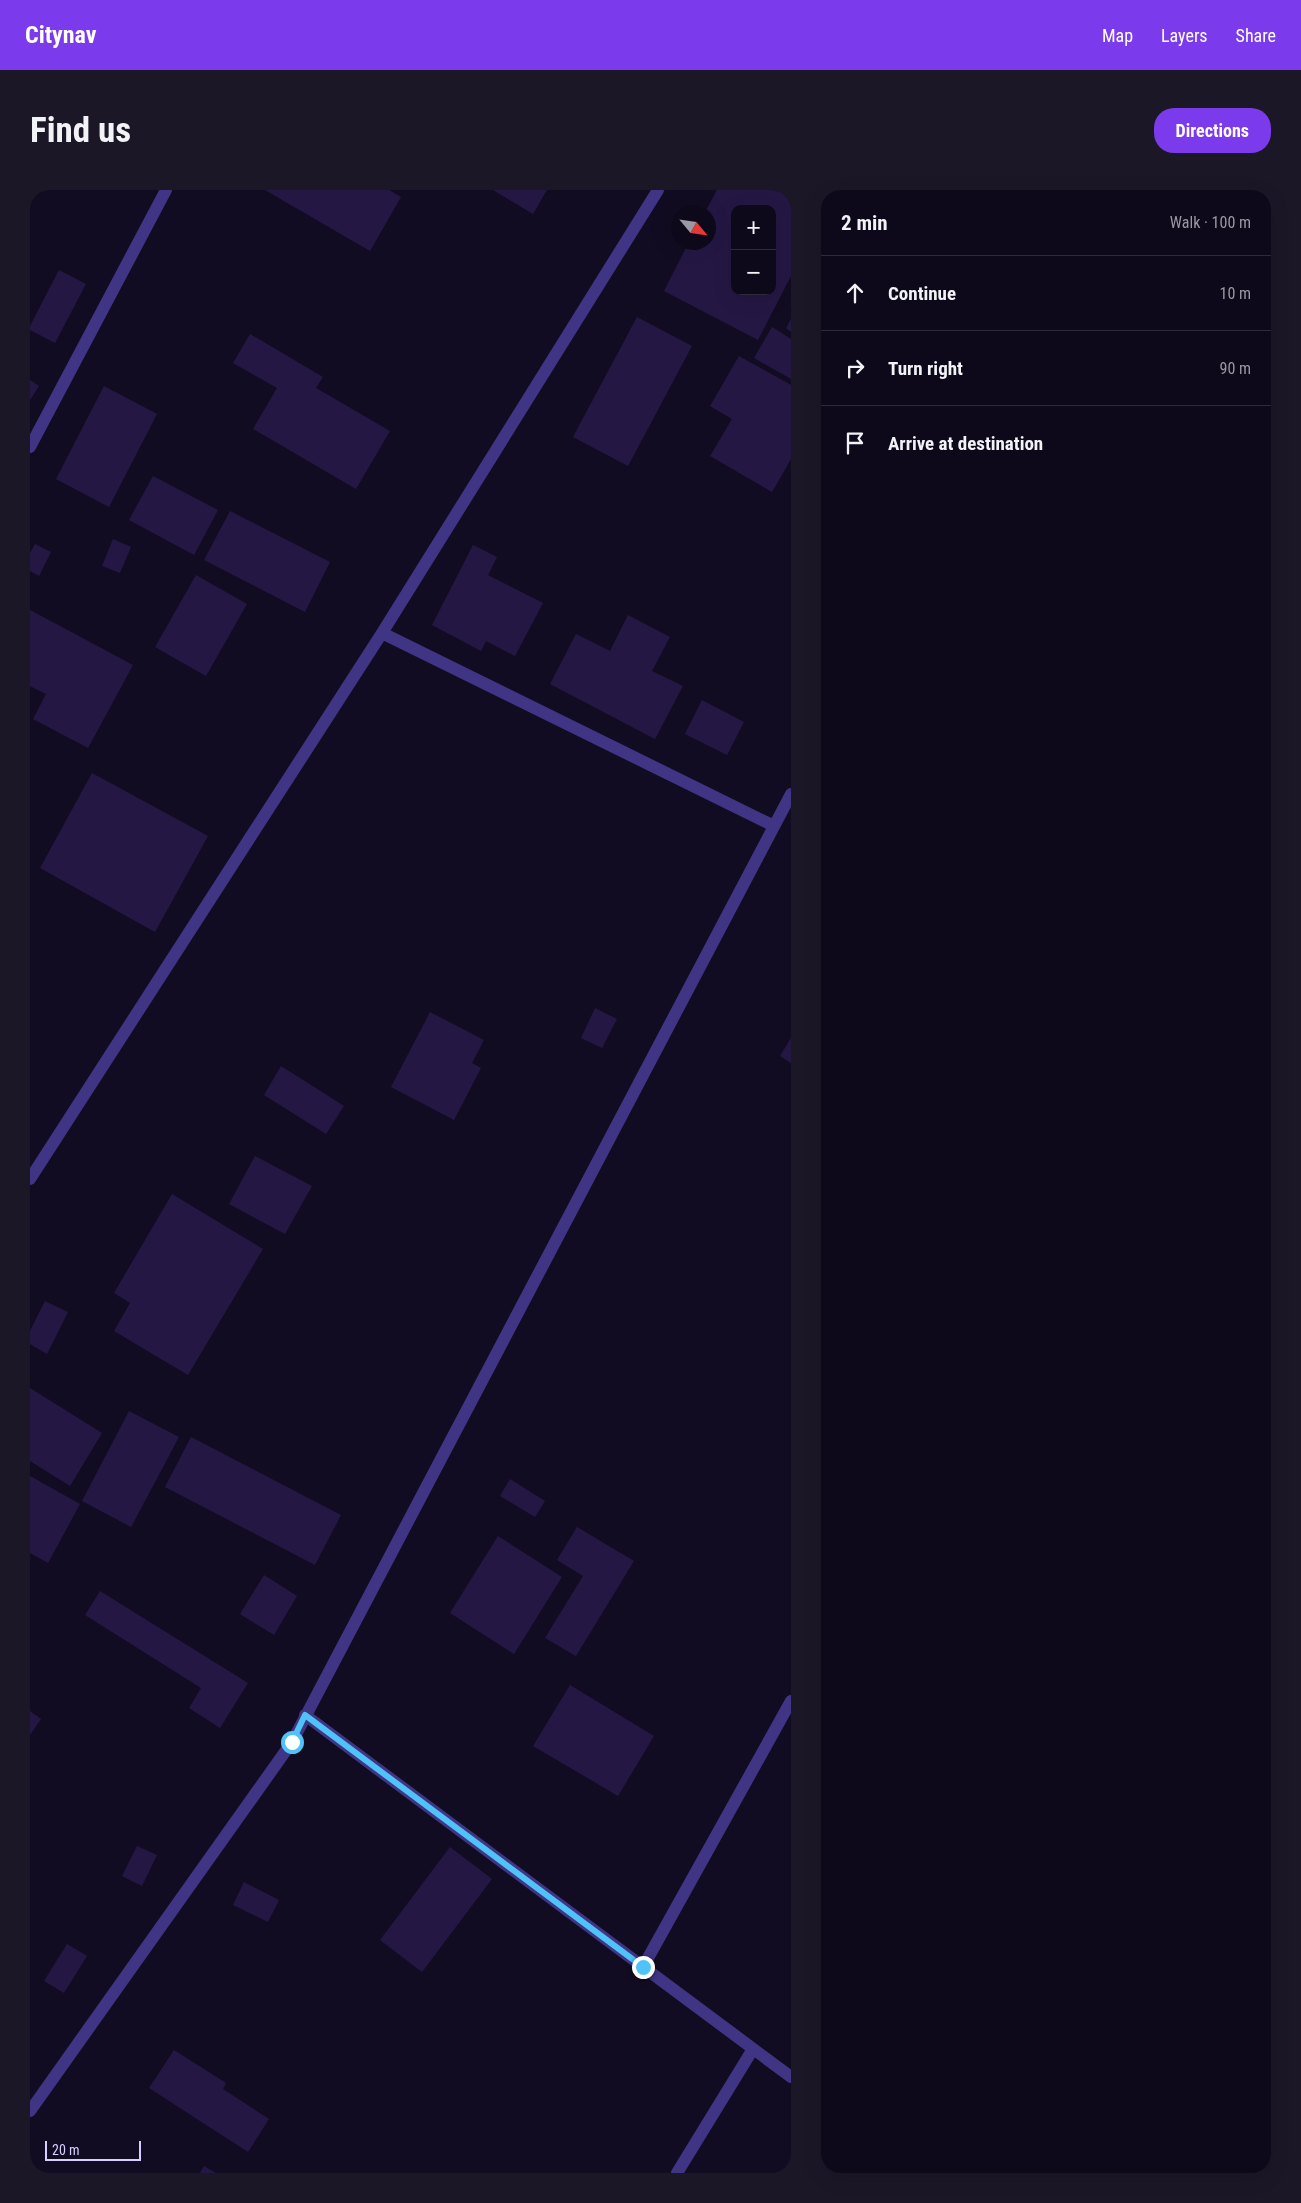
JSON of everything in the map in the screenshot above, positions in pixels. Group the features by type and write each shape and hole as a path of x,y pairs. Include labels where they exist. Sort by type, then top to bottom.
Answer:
{"street":[{"path":"30,447 166,190"},
{"path":"30,1179 382,633 658,190"},
{"path":"382,633 774,826"},
{"path":"30,2111 292,1742 791,794"},
{"path":"643,1967 791,1701"},
{"path":"305,1715 791,2078"},
{"path":"677,2173 753,2049"}],"building":[{"path":"265,190 389,190 401,197 370,251"},
{"path":"493,190 547,190 533,214"},
{"path":"717,190 791,190 791,276 758,340 664,291 685,250 716,250 716,205 709,205"},
{"path":"59,270 86,284 55,343 30,330 30,326"},
{"path":"637,317 692,346 628,466 573,437"},
{"path":"791,319 791,332 786,328"},
{"path":"772,327 791,339 791,379 754,358"},
{"path":"250,334 323,377 316,388 390,431 356,489 253,429 277,388 233,363"},
{"path":"739,356 791,385 791,459 772,492 710,456 732,419 710,406"},
{"path":"30,380 39,386 30,400"},
{"path":"104,386 157,414 109,507 56,479"},
{"path":"153,476 218,510 194,555 129,520"},
{"path":"230,511 330,562 305,612 204,560"},
{"path":"113,539 131,547 120,573 102,566"},
{"path":"35,544 51,552 39,576 30,571 30,553"},
{"path":"473,545 497,557 488,575 543,603 515,656 486,641 481,651 432,625"},
{"path":"196,575 247,604 206,676 155,647"},
{"path":"30,610 133,665 88,748 33,719 46,694 30,686"},
{"path":"628,615 670,637 652,671 683,686 655,739 550,684 576,634 610,651"},
{"path":"702,700 744,722 727,755 685,734"},
{"path":"92,773 208,836 155,932 40,868"},
{"path":"595,1008 617,1019 602,1048 581,1038"},
{"path":"430,1012 484,1040 472,1063 481,1068 454,1120 391,1087"},
{"path":"791,1038 791,1063 780,1056"},
{"path":"281,1066 344,1106 326,1134 264,1095"},
{"path":"255,1156 312,1186 285,1234 229,1204"},
{"path":"172,1194 263,1249 188,1375 114,1331 130,1303 114,1293"},
{"path":"45,1301 68,1312 47,1354 30,1344 30,1331"},
{"path":"30,1388 102,1433 70,1486 30,1461"},
{"path":"129,1411 179,1437 131,1527 82,1501"},
{"path":"191,1437 341,1515 315,1565 165,1487"},
{"path":"30,1476 80,1504 48,1563 30,1553"},
{"path":"510,1479 545,1501 535,1517 500,1496"},
{"path":"577,1527 634,1561 576,1656 545,1638 583,1576 557,1560"},
{"path":"498,1536 562,1577 514,1654 450,1613"},
{"path":"264,1575 297,1596 274,1635 240,1614"},
{"path":"100,1591 248,1683 220,1728 189,1708 201,1688 85,1615"},
{"path":"570,1685 654,1736 618,1796 533,1746"},
{"path":"30,1711 41,1719 30,1735"},
{"path":"137,1846 157,1855 142,1886 122,1876"},
{"path":"450,1847 492,1879 422,1972 380,1940"},
{"path":"244,1882 279,1900 268,1922 233,1905"},
{"path":"67,1944 87,1956 64,1993 44,1981"},
{"path":"174,2050 226,2083 223,2089 269,2119 248,2152 149,2088"},
{"path":"204,2166 216,2173 200,2173"}],"route":[{"path":"292,1742 305,1715 643,1967"}]}
